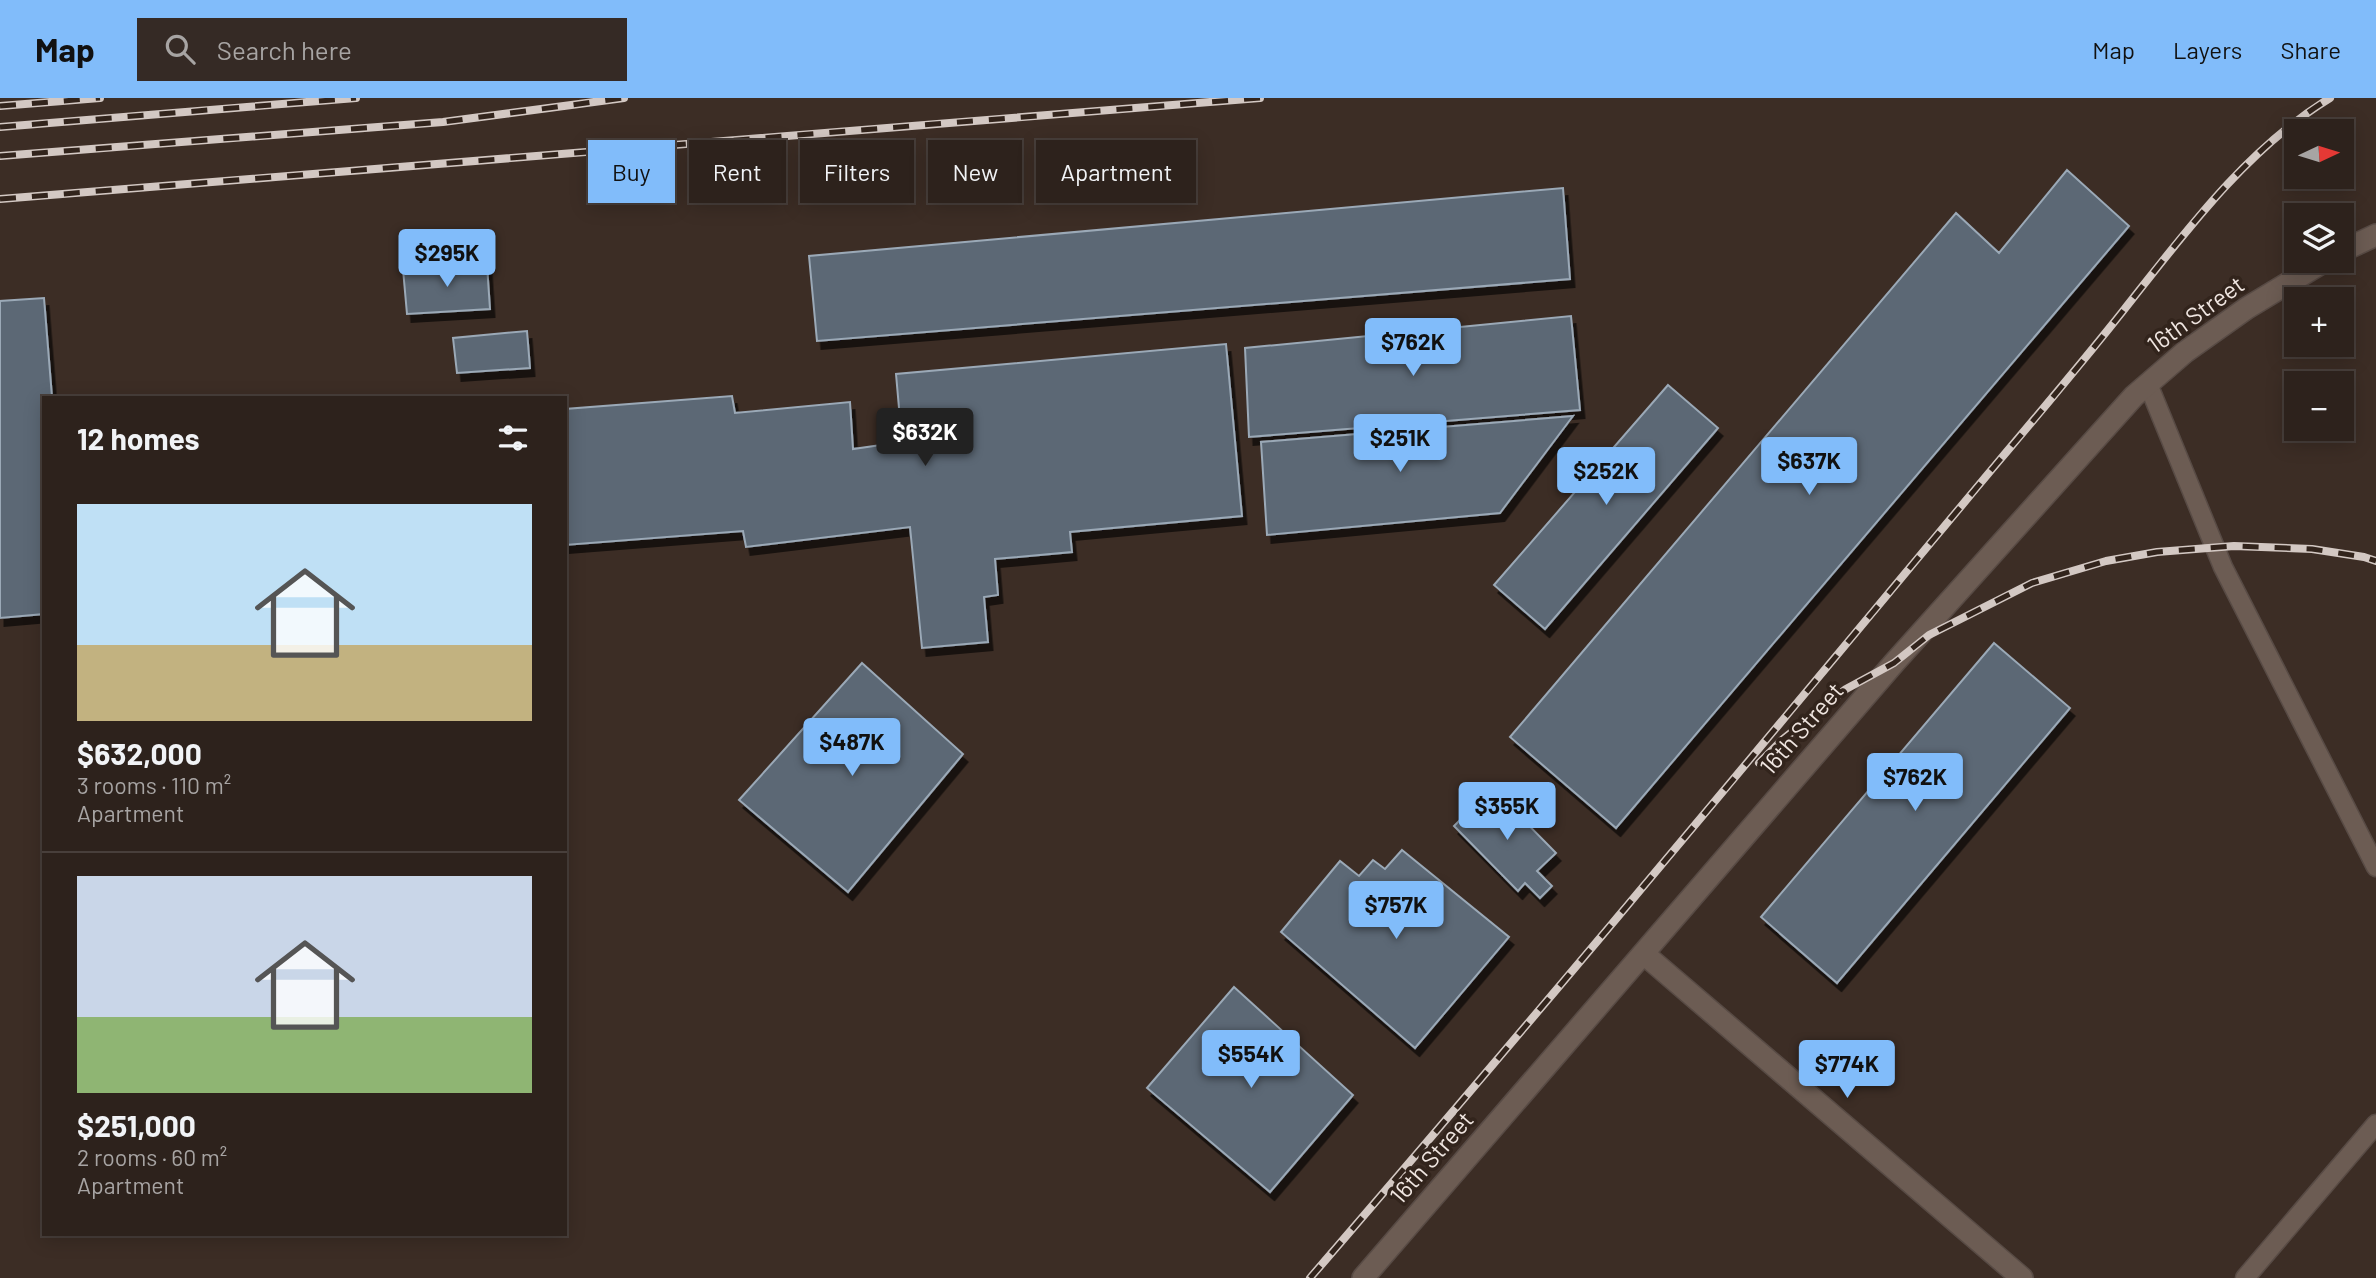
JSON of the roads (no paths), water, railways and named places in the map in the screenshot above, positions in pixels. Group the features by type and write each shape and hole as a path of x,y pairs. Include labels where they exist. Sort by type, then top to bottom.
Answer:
{"street":[{"path":"2354,245 2376,235"},
{"name":"16th Street","path":"1363,1278 1894,663 2124,406 2185,352 2247,308 2305,273"},
{"path":"1644,954 2022,1278"}],"lane":[{"path":"2148,384 2223,567 2376,867"},
{"path":"2245,1278 2376,1124"}],"railway":[{"path":"0,106 100,98"},
{"path":"0,127 356,98"},
{"path":"0,156 443,122 624,98"},
{"path":"0,199 1260,98"},
{"path":"1310,1278 1738,773 2075,370 2193,223 2270,142 2330,98"},
{"path":"1759,763 1782,740 1846,689 1894,663 1929,635 2032,583 2106,561 2157,552 2234,546 2312,549 2376,561"}]}
